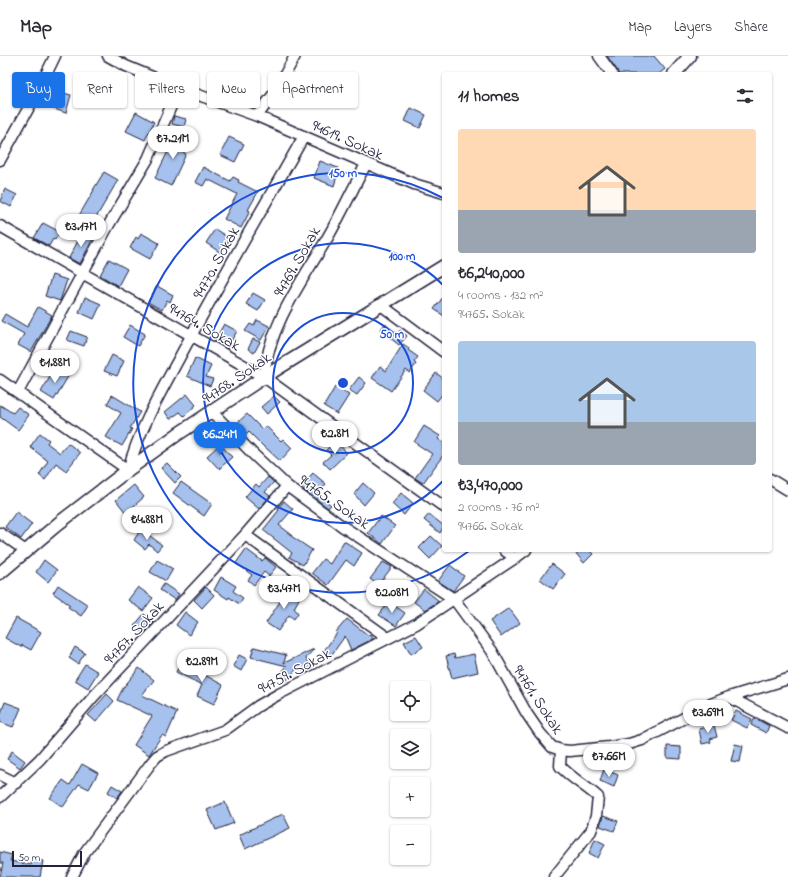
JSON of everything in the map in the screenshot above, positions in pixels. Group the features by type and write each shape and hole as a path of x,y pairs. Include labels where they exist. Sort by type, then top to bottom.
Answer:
{"street":[{"path":"0,160 39,89 55,56"},
{"name":"94619. Sokak","path":"108,56 140,72"},
{"path":"257,116 276,91 295,56"},
{"path":"599,56 611,72"},
{"path":"676,72 690,56"},
{"name":"94619. Sokak","path":"199,95 257,116 414,184 442,192"},
{"path":"18,392 107,228 148,159 171,108"},
{"name":"94770. Sokak","path":"128,470 145,423 191,335 304,136"},
{"path":"0,144 11,140"},
{"name":"94769. Sokak","path":"264,377 265,362 274,335 289,304 326,241 366,164"},
{"name":"94764. Sokak","path":"0,226 264,377 442,506"},
{"name":"94768. Sokak","path":"0,573 59,523 178,434 264,377 442,267"},
{"path":"381,305 442,351"},
{"path":"0,380 128,470"},
{"name":"94765. Sokak","path":"212,412 287,486 342,526 454,599"},
{"path":"772,480 788,490"},
{"name":"94767. Sokak","path":"0,797 40,759 94,696 245,535 287,486"},
{"path":"0,533 26,551"},
{"path":"245,535 388,638"},
{"path":"507,552 515,558"},
{"name":"94759. Sokak","path":"72,877 85,852 157,756 178,746 218,734 258,706 279,694 416,624 523,552"},
{"name":"94761. Sokak","path":"454,599 492,651 527,714 540,733 552,747 561,750 584,750 629,744 655,734 705,707 729,697 788,679"},
{"path":"729,697 788,728"},
{"path":"554,877 591,831 596,816 598,797 589,788 567,774 560,766 561,750"},
{"path":"0,774 16,783"}],"building":[{"path":"607,56 654,56 665,69 661,72 618,72"},
{"path":"65,93 71,95 66,113 51,108 65,108"},
{"path":"411,108 426,115 420,128 405,121"},
{"path":"136,112 154,122 145,140 126,131"},
{"path":"174,116 186,119 184,127 172,124"},
{"path":"177,133 189,139 183,152 186,154 171,186 155,178"},
{"path":"229,137 244,144 235,162 220,155"},
{"path":"320,161 338,168 335,175 337,176 334,186 314,178"},
{"path":"203,167 230,181 233,177 239,180 238,182 258,192 248,210 250,211 241,228 224,219 237,194 207,179 203,186 195,182"},
{"path":"104,172 118,180 90,228 77,219"},
{"path":"5,189 17,195 11,207 0,201"},
{"path":"43,223 60,232 49,246 34,238"},
{"path":"215,229 230,239 221,253 206,243"},
{"path":"82,233 93,238 80,264 69,258"},
{"path":"141,233 159,243 150,259 130,248 136,237 138,239"},
{"path":"109,259 127,269 118,286 100,275"},
{"path":"52,275 67,280 60,301 45,296"},
{"path":"157,286 173,295 170,302 167,300 162,310 148,302"},
{"path":"253,293 265,300 258,311 246,304"},
{"path":"85,297 101,304 94,319 79,312"},
{"path":"442,299 442,315 434,309"},
{"path":"38,307 52,315 31,352 18,345 24,334 1,321 5,314 27,327"},
{"path":"257,320 269,326 261,340 245,331 250,324 254,326"},
{"path":"224,324 237,331 227,349 214,341"},
{"path":"385,324 398,334 400,330 407,336 399,345 380,330"},
{"path":"130,325 145,334 138,346 123,337"},
{"path":"71,331 87,337 84,346 67,340"},
{"path":"253,339 260,342 254,353 248,349"},
{"path":"403,344 409,348 408,350 418,357 414,362 416,364 410,373 406,370 391,391 372,378 380,366 386,371"},
{"path":"112,355 124,361 117,376 104,371"},
{"path":"195,358 211,366 206,377 213,379 210,386 187,376"},
{"path":"56,367 69,375 54,400 41,392"},
{"path":"436,373 442,378 442,395 437,401 423,390"},
{"path":"359,377 366,383 357,395 349,390"},
{"path":"335,387 349,395 337,414 324,406"},
{"path":"187,394 196,405 184,416 180,412 170,419 165,412"},
{"path":"112,395 140,412 130,428 132,429 122,446 106,437 121,413 107,404"},
{"path":"274,396 280,402 267,414 261,407"},
{"path":"0,405 13,413 18,407 29,415 18,430 0,417"},
{"path":"247,414 262,429 266,426 281,441 283,439 292,448 280,461 249,432 246,435 236,424"},
{"path":"424,426 440,436 438,439 442,442 442,457 423,483 415,478 432,454 414,442"},
{"path":"40,433 49,440 47,443 60,453 68,443 80,453 66,471 56,463 45,480 39,475 48,461 30,447"},
{"path":"336,441 347,453 330,469 323,462 331,455 326,450"},
{"path":"220,444 232,457 219,469 207,456"},
{"path":"167,463 181,477 175,483 161,468"},
{"path":"313,473 326,484 318,494 331,505 328,508 300,487"},
{"path":"268,477 274,482 265,492 270,496 259,509 245,497 256,484 259,487"},
{"path":"181,482 212,504 204,516 173,493"},
{"path":"363,483 374,493 364,505 354,494"},
{"path":"134,485 144,497 126,513 116,500"},
{"path":"401,493 413,503 404,515 392,504"},
{"path":"284,501 293,509 279,525 292,535 291,536 312,550 303,565 289,557 292,553 263,530 279,510 278,508"},
{"path":"16,512 32,524 21,539 5,527"},
{"path":"429,514 442,524 440,533 424,520"},
{"path":"381,516 395,526 382,544 368,533"},
{"path":"141,529 162,545 157,551 149,544 145,549 134,540"},
{"path":"431,536 442,546 430,559 419,548"},
{"path":"344,541 362,553 354,566 346,560 328,585 312,573 323,559 330,564"},
{"path":"246,549 262,561 265,558 276,567 269,576 264,572 254,585 248,580 252,575 236,563"},
{"path":"575,552 591,552 593,554 584,563"},
{"path":"44,560 57,570 48,582 36,572"},
{"path":"157,560 173,569 166,581 150,572"},
{"path":"383,562 392,567 378,585 370,579"},
{"path":"552,564 565,574 553,589 540,579"},
{"path":"450,565 464,576 453,591 438,581"},
{"path":"221,577 236,586 233,591 243,598 239,604 229,597 228,599 214,590"},
{"path":"164,584 179,594 175,600 160,590"},
{"path":"58,585 88,605 81,616 68,607 70,605 53,593"},
{"path":"138,587 153,598 143,611 128,600"},
{"path":"206,587 214,595 202,608 194,600"},
{"path":"284,589 299,599 294,608 298,613 294,619 289,615 278,631 266,623 281,600 279,599"},
{"path":"424,589 439,601 425,610 414,602"},
{"path":"389,602 405,613 396,626 379,615"},
{"path":"509,608 520,623 501,637 490,621"},
{"path":"185,612 198,622 189,635 176,625"},
{"path":"144,614 154,622 143,634 134,626"},
{"path":"16,618 41,632 31,650 22,645 21,647 5,638"},
{"path":"347,619 368,635 371,634 373,639 351,650 345,636 330,657 323,652 337,633 336,632"},
{"path":"416,636 423,647 411,654 404,642"},
{"path":"75,647 85,653 78,664 69,658"},
{"path":"254,647 286,655 284,663 314,649 306,658 312,669 304,673 300,665 286,681 279,675 287,666 251,657"},
{"path":"454,654 455,658 474,654 478,672 452,678 446,656"},
{"path":"239,655 247,659 241,671 233,666"},
{"path":"181,662 223,685 214,704 197,696 202,685 176,672"},
{"path":"85,664 98,672 88,688 75,680"},
{"path":"139,668 154,680 142,695 177,712 166,737 162,735 149,755 134,745 152,716 117,700 123,688"},
{"path":"107,694 114,701 96,722 88,715"},
{"path":"5,702 21,708 13,727 0,722 0,716"},
{"path":"736,711 752,719 747,728 731,720"},
{"path":"755,718 769,726 766,733 751,725"},
{"path":"714,725 717,737 710,739 711,742 702,744 699,729"},
{"path":"735,744 743,746 740,762 731,761"},
{"path":"667,746 681,747 681,759 667,758"},
{"path":"12,751 25,761 20,768 7,759"},
{"path":"82,764 98,773 89,789 79,784 63,807 50,798 63,780 70,785"},
{"path":"604,769 618,775 614,787 600,781"},
{"path":"112,785 122,791 117,798 108,792"},
{"path":"225,802 234,823 216,830 207,810"},
{"path":"283,814 290,828 245,849 239,835"},
{"path":"603,816 618,821 614,831 600,826"},
{"path":"595,839 605,844 598,858 589,853"},
{"path":"0,852 12,855 10,861 31,865 32,859 43,861 40,877 0,877 3,863 0,863"}]}
